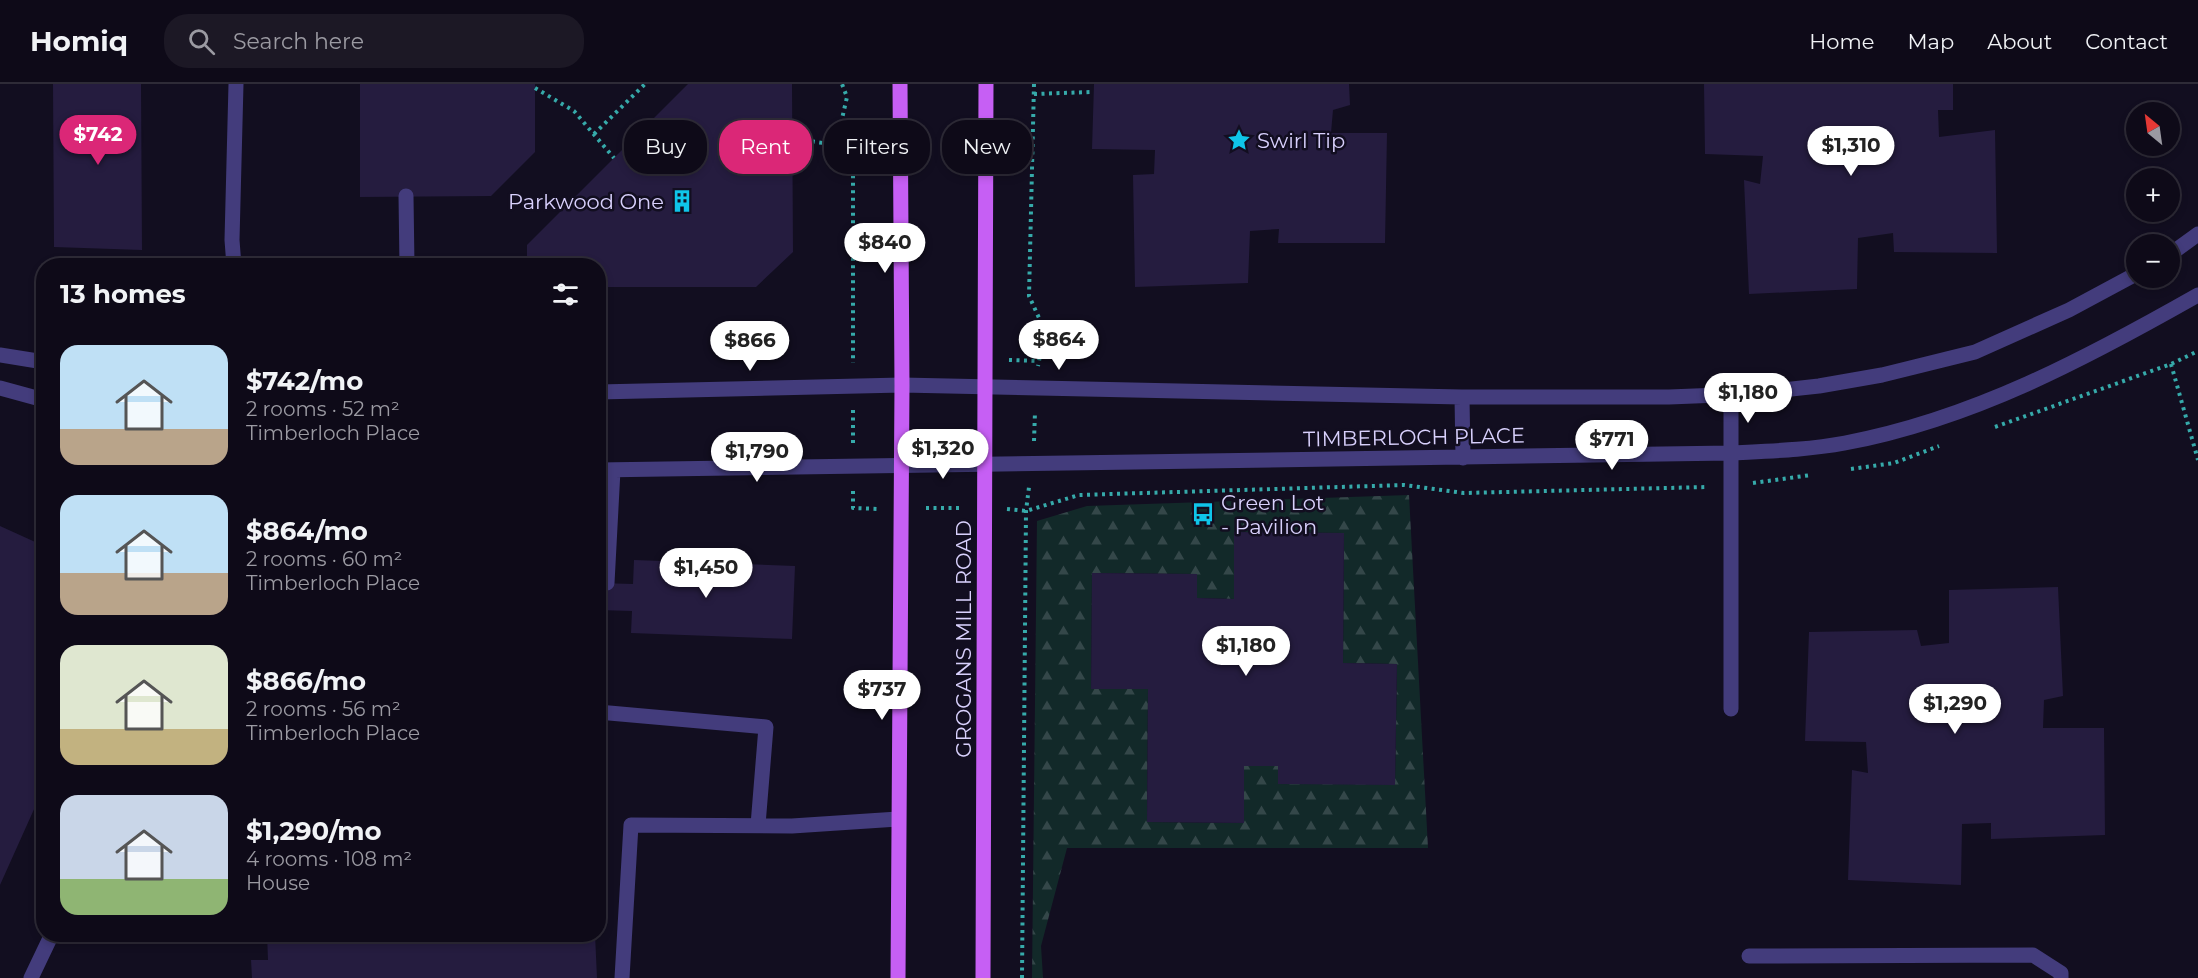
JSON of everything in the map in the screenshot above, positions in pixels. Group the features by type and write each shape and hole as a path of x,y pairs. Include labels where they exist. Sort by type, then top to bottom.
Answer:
{"main road":[{"path":"898,978 902,385 900,84"},
{"name":"GROGANS MILL ROAD","path":"983,978 986,84"}],"street":[{"path":"233,258 236,84"},
{"path":"406,196 407,258"},
{"path":"2180,247 2198,234"},
{"name":"TIMBERLOCH PLACE","path":"606,392 902,385 1462,398 1731,395 1819,386 1861,379 1975,352 2069,310 2126,279"},
{"name":"TIMBERLOCH PLACE","path":"606,470 1731,453 1843,444 1887,435 2016,390 2077,362 2198,295"},
{"path":"0,355 36,361"},
{"path":"0,388 36,398"},
{"path":"1731,395 1731,709"},
{"path":"1462,398 1463,458"},
{"path":"606,470 607,583"},
{"path":"606,713 766,726 758,825"},
{"path":"622,978 631,825 792,826 898,819"},
{"path":"31,978 48,942"},
{"path":"1749,956 2033,955 2061,973 2061,978"}],"path":[{"path":"594,134 645,84"},
{"path":"842,84 847,97 842,120"},
{"path":"1022,978 1026,511 1033,463 1036,387 1045,331 1029,296 1034,84"},
{"path":"535,88 573,111 615,158"},
{"path":"1034,94 1091,92"},
{"path":"2171,364 2198,460"}],"green space":[{"path":"1409,495 1428,848 1067,848 1041,946 1043,978 1032,978 1037,521 1087,506","holes":["1234,532 1344,533 1343,663 1397,664 1395,784 1278,784 1278,766 1244,766 1243,823 1147,822 1148,689 1091,689 1092,573 1196,574 1197,598 1234,599"]}],"building":[{"path":"53,84 141,84 142,250 54,247"},
{"path":"360,84 535,84 535,152 491,196 360,197"},
{"name":"Parkwood One","path":"688,84 792,84 792,120 719,120 719,174 793,174 793,252 756,287 606,287 606,258 527,258 527,245 624,148 624,174 707,174 707,120 652,120"},
{"path":"1094,84 1349,84 1350,105 1333,110 1331,133 1387,133 1385,243 1278,243 1279,229 1250,231 1248,283 1135,287 1133,175 1154,174 1155,150 1092,149"},
{"path":"1704,84 1953,84 1953,110 1938,110 1939,137 1995,130 1997,253 1894,252 1893,233 1858,238 1857,289 1749,294 1744,180 1760,184 1763,156 1705,154"},
{"path":"0,526 36,542 36,805 0,885"},
{"path":"1234,532 1344,533 1343,663 1397,664 1395,785 1278,784 1278,766 1244,766 1244,823 1147,822 1148,689 1091,689 1092,573 1197,574 1197,598 1234,599"},
{"path":"634,560 795,566 792,639 631,633 632,611 606,610 606,583 633,584"},
{"path":"2058,587 2063,696 2044,700 2043,728 2104,728 2105,835 1991,839 1991,823 1962,824 1961,885 1848,880 1852,770 1868,773 1866,742 1805,741 1809,632 1917,630 1921,646 1949,643 1949,590"},
{"path":"267,942 595,942 597,978 252,978 251,960 268,960"}],"place":[{"name":"Swirl Tip","path":"1239,140"},
{"name":"Parkwood One","path":"682,201"},
{"name":"Green Lot - Pavilion","path":"1203,514"}]}
